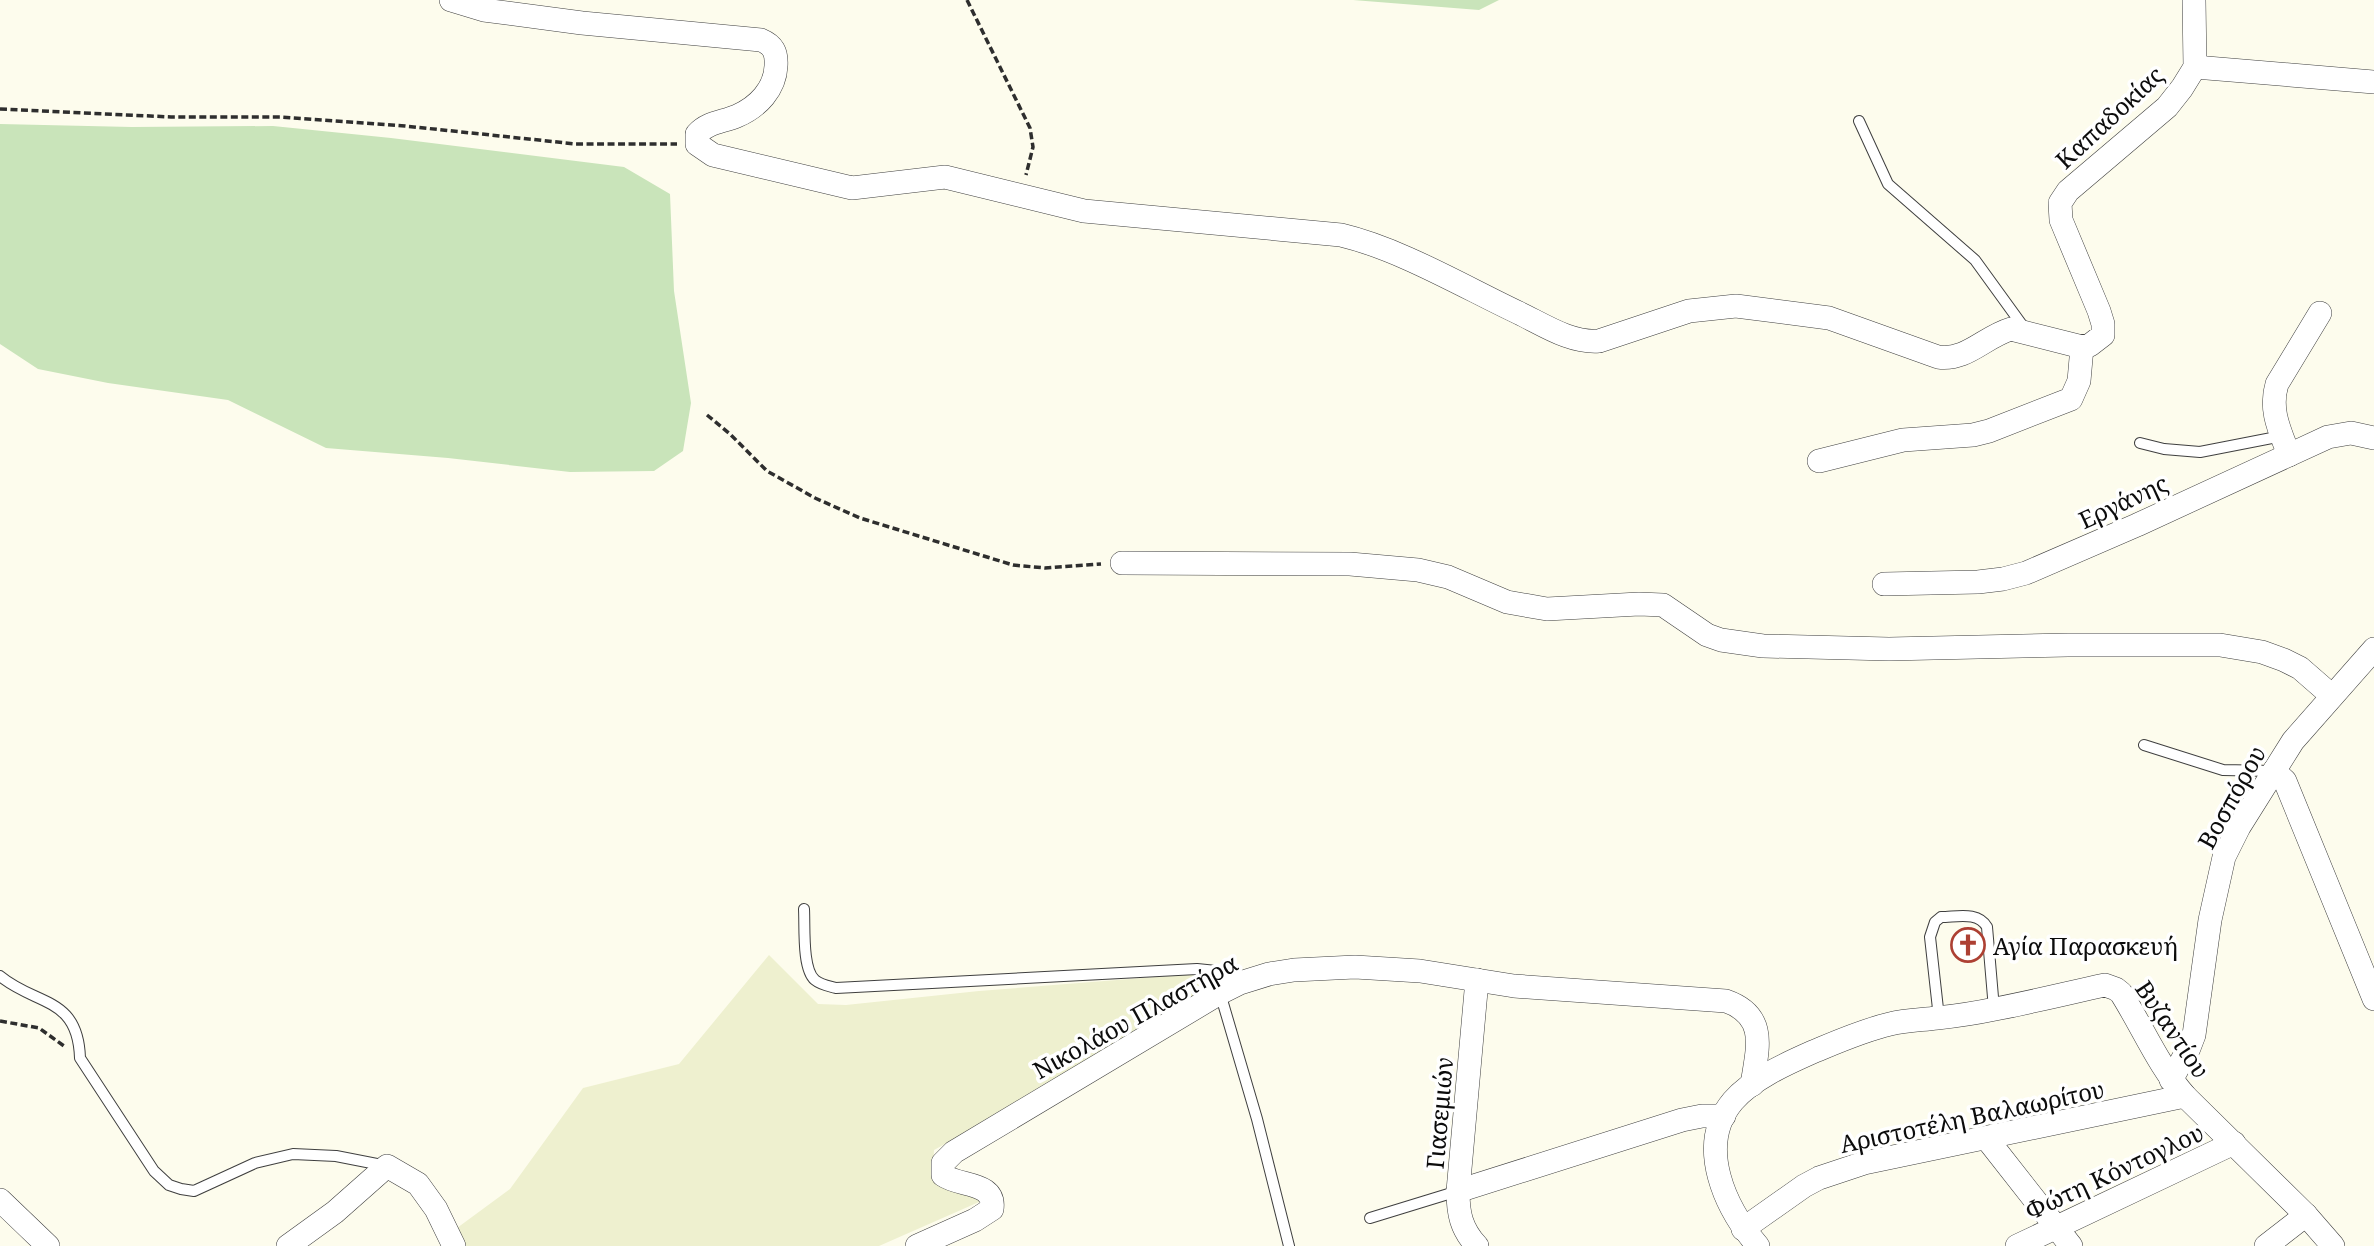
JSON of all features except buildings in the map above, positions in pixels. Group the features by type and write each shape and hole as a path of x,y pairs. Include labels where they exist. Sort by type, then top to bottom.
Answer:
{"street":[{"path":"451,0 484,10 582,23 761,40 770,44 776,52 776,65 774,79 767,92 750,110 706,126 697,134 697,144 713,155 835,186 872,187 945,177 1084,211 1341,235 1379,246 1573,338 1587,342 1599,341 1689,312 1736,306 1829,318 1948,359 2015,329 2082,347 2079,381 2071,398 1981,433 1903,440 1819,461"},
{"path":"2194,0 2195,67"},
{"name":"Καπαδοκίας","path":"2082,347 2091,345 2103,335 2104,324 2062,222 2059,213 2062,199 2167,107 2195,67 2374,82"},
{"path":"2285,446 2274,415 2273,395 2320,313"},
{"name":"Εργάνης","path":"1884,584 1978,582 2026,573 2285,446 2337,435 2360,434 2374,438"},
{"path":"1122,563 1350,564 1418,569 1448,577 1507,602 1547,610 1663,605 1707,635 1721,640 1763,646 1899,649 2220,645 2262,652 2284,660 2300,668 2331,695"},
{"name":"Βοσπόρου","path":"2178,1088 2194,1035 2210,920 2224,857 2239,827 2293,741 2374,649"},
{"path":"2274,771 2285,781 2374,999"},
{"name":"Νικολάου Πλαστήρα","path":"917,1246 975,1220 992,1209 993,1202 981,1188 943,1175 943,1164 954,1152 1220,993 1253,978 1294,970 1355,967 1420,971 1514,986 1729,1002 1748,1014 1757,1028 1752,1085"},
{"name":"Γιασεμιών","path":"1477,980 1458,1191 1458,1209 1463,1227 1477,1246"},
{"name":"Βυζαντίου","path":"1994,1009 2105,985 2112,986 2121,993 2151,1049 2178,1088 2306,1215 2333,1246"},
{"path":"1751,1237 1729,1205 1719,1173 1717,1142 1724,1116 1731,1104 1752,1085 1795,1059 1857,1034 1908,1020 1994,1009"},
{"name":"Αριστοτέλη Βαλαωρίτου","path":"1751,1237 1804,1186 1819,1178 1864,1163 1987,1139 2178,1088"},
{"path":"1458,1191 1682,1120 1724,1116"},
{"path":"1987,1139 2071,1246"},
{"name":"Φώτη Κόντογλου","path":"2017,1246 2234,1143"},
{"path":"288,1246 335,1212 387,1166 418,1184 436,1209 454,1246"},
{"path":"0,1200 48,1246"},
{"path":"2266,1246 2306,1215"}],"lane":[{"path":"1859,121 1888,184 1975,260 2026,331"},
{"path":"2140,443 2164,449 2200,452 2285,446"},
{"path":"2144,745 2223,770 2274,771"},
{"path":"804,909 807,966 813,978 836,988 1197,969 1253,978"},
{"path":"1939,1018 1930,937 1935,922 1941,917 1974,916 1984,921 1987,927 1994,1009"},
{"path":"0,976 10,984 49,1001 63,1013 78,1033 80,1058 153,1171 170,1185 194,1191 255,1163 293,1154 336,1156 387,1166"},
{"path":"1220,993 1257,1119 1289,1246"},
{"path":"1370,1218 1458,1191"}],"path":[{"path":"967,0 1030,128 1033,147 1030,166 1018,194"},
{"path":"0,109 171,117 280,117 576,144 697,144"},
{"path":"707,415 767,471 815,498 860,518 1013,565 1045,568 1122,563"},
{"path":"0,1021 39,1028 80,1058"}],"green space":[{"path":"1353,0 1499,0 1479,10"},
{"path":"0,124 273,126 624,167 670,194 674,291 691,403 683,451 654,471 570,472 326,448 228,400 108,383 38,369 0,344"},
{"path":"769,955 818,1004 846,1005 979,991 1193,974 1215,975 1234,980 934,1150 933,1169 982,1196 979,1202 879,1246 466,1246 457,1228 510,1189 583,1088 679,1064"}],"place":[{"name":"Αγία Παρασκευή","path":"1968,945"}]}
